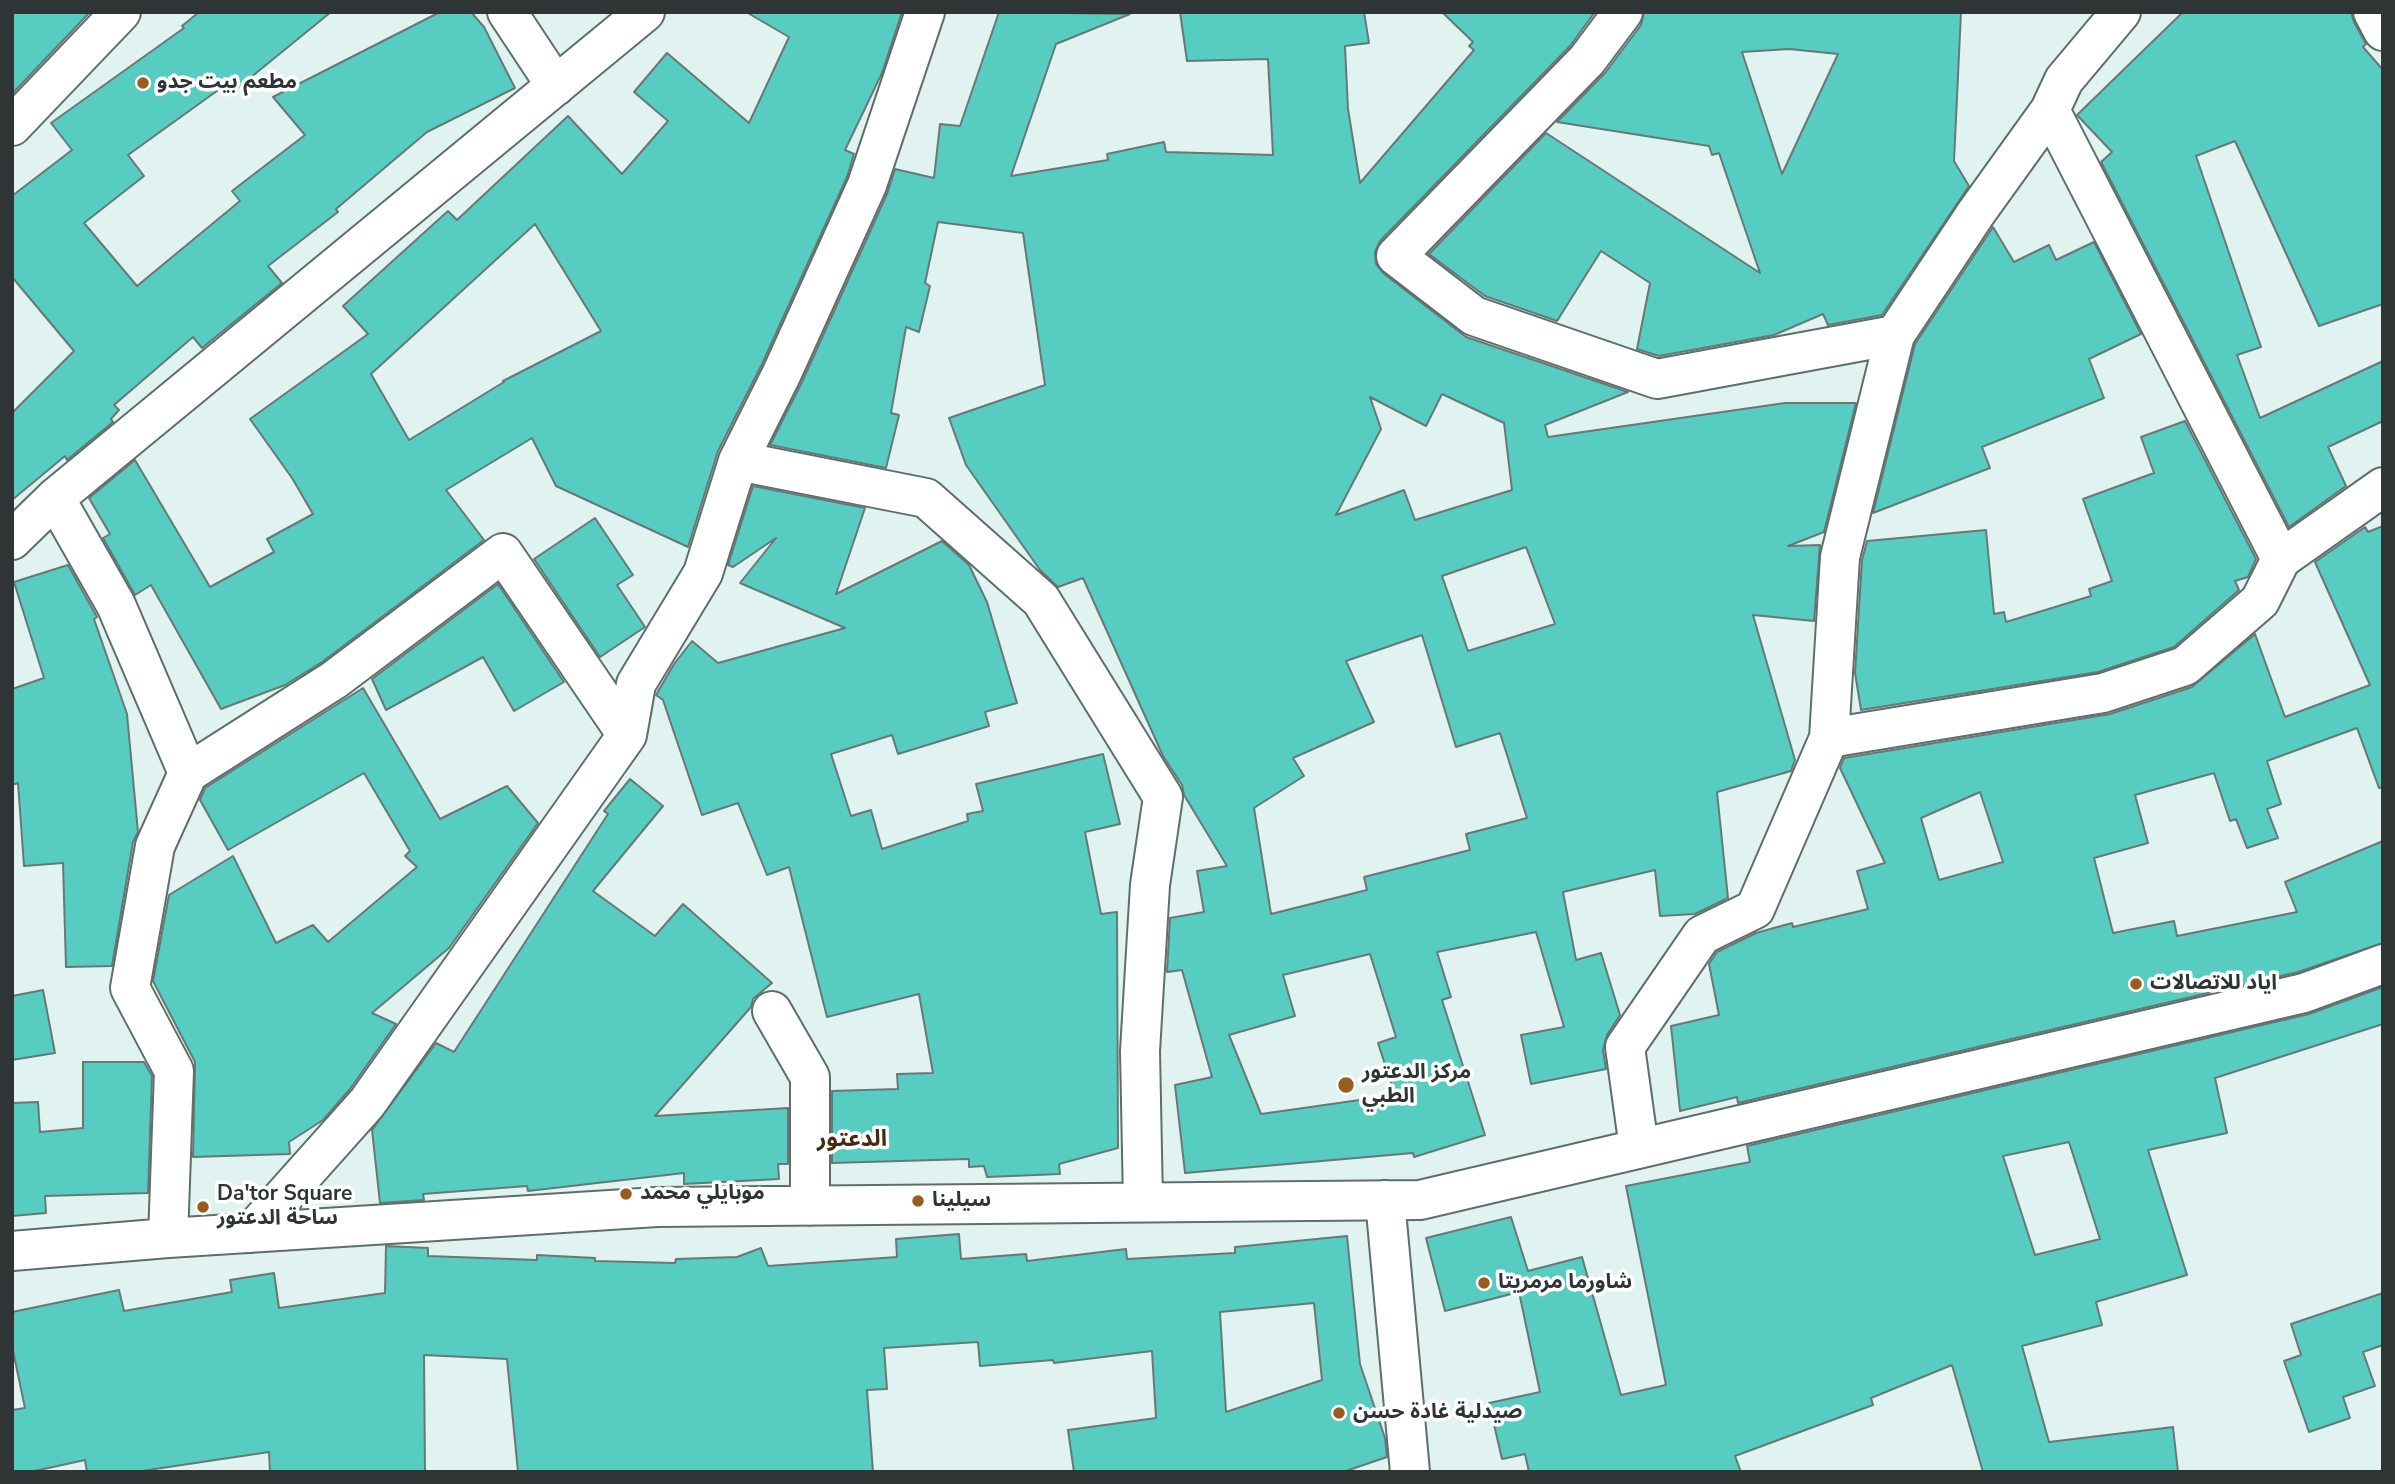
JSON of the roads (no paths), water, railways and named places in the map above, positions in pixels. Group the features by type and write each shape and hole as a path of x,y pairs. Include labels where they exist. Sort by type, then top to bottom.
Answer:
{"street":[{"path":"12,126 121,12"},
{"path":"508,12 556,86"},
{"path":"12,540 55,498 645,12"},
{"path":"251,1233 367,1102 627,736 636,684 703,573 738,461 782,373 867,184 925,12"},
{"path":"1623,12 1587,60 1395,256 1474,316 1657,379 1895,335"},
{"path":"1639,1149 1625,1047 1702,935 1755,909 1829,738 1840,557 1895,335 1976,213 2050,110 2064,80 2121,12"},
{"path":"2373,12 2383,31"},
{"path":"2050,110 2281,559"},
{"path":"738,461 926,498 1041,600 1163,797 1150,885 1140,1052 1143,1202"},
{"path":"1829,738 2103,693 2185,666 2260,601 2281,559 2383,486"},
{"path":"55,498 116,605 188,773"},
{"path":"168,1238 174,1071 130,988 155,846 188,773 334,680 503,553 627,736"},
{"path":"12,1251 168,1238 657,1207 1420,1200 2304,993 2383,964"},
{"path":"772,1011 810,1077 810,1206"},
{"path":"1385,1200 1410,1472"}],"place":[{"name":"مطعم بيت جدو","path":"143,83"},
{"name":"اياد للاتصالات","path":"2136,984"},
{"name":"مركز الدعتور الطبي","path":"1346,1085"},
{"name":"موبايلي محمد","path":"626,1194"},
{"name":"سيلينا","path":"918,1201"},
{"name":"Da'tor Square ساحة الدعتور","path":"203,1207"},
{"name":"شاورما مرمريتا","path":"1484,1283"},
{"name":"صيدلية غادة حسن","path":"1339,1413"}],"district":[{"name":"الدعتور","path":"852,1140"}]}
